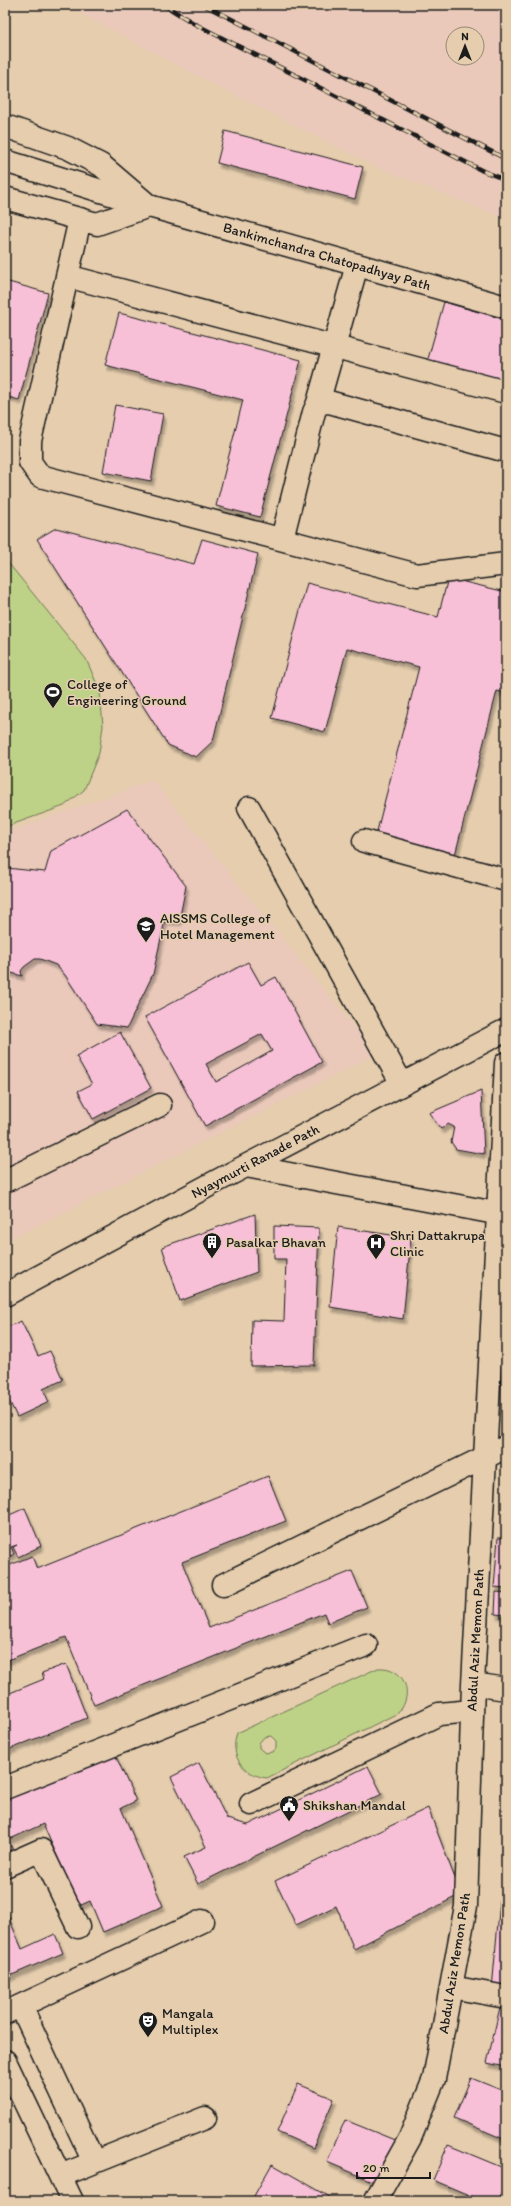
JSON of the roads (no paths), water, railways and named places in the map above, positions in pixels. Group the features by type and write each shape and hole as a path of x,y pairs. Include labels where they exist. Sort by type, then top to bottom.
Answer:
{"street":[{"name":"Bankimchandra Chatopadhyay Path","path":"5,126 68,148 101,165 149,206 506,307"},
{"path":"5,161 65,178 149,206"},
{"path":"5,198 97,224 149,206"},
{"path":"80,219 30,441 30,462 40,476 417,575 506,564"},
{"path":"282,539 314,412 318,403 357,265"},
{"path":"67,276 506,392"},
{"path":"318,403 329,402 506,451"},
{"path":"249,808 402,1084"},
{"path":"364,841 506,880"},
{"name":"Nyaymurti Ranade Path","path":"5,1295 246,1166 506,1030"},
{"name":"Abdul Aziz Memon Path","path":"375,2201 410,2138 434,2079 466,1906 473,1684 484,1456 501,1214 506,1063"},
{"path":"5,1181 160,1105"},
{"path":"246,1166 501,1214"},
{"path":"223,1585 484,1456 506,1447"},
{"path":"5,1788 366,1645"},
{"path":"473,1684 506,1689"},
{"path":"251,1804 439,1714 472,1711"},
{"path":"5,1866 41,1850 78,1928"},
{"path":"94,2162 13,2010 202,1921"},
{"path":"451,1987 506,1997"},
{"path":"5,2061 72,2201"},
{"path":"60,2176 205,2118"}],"railway":[{"path":"164,5 195,24 483,171 506,180"},
{"path":"204,5 506,159"}],"place":[{"name":"College of Engineering Ground","path":"53,709"},
{"name":"AISSMS College of Hotel Management","path":"146,943"},
{"name":"Pasalkar Bhavan","path":"212,1259"},
{"name":"Shri Dattakrupa Clinic","path":"376,1260"},
{"name":"Shikshan Mandal","path":"289,1822"},
{"name":"Mangala Multiplex","path":"148,2038"}]}
